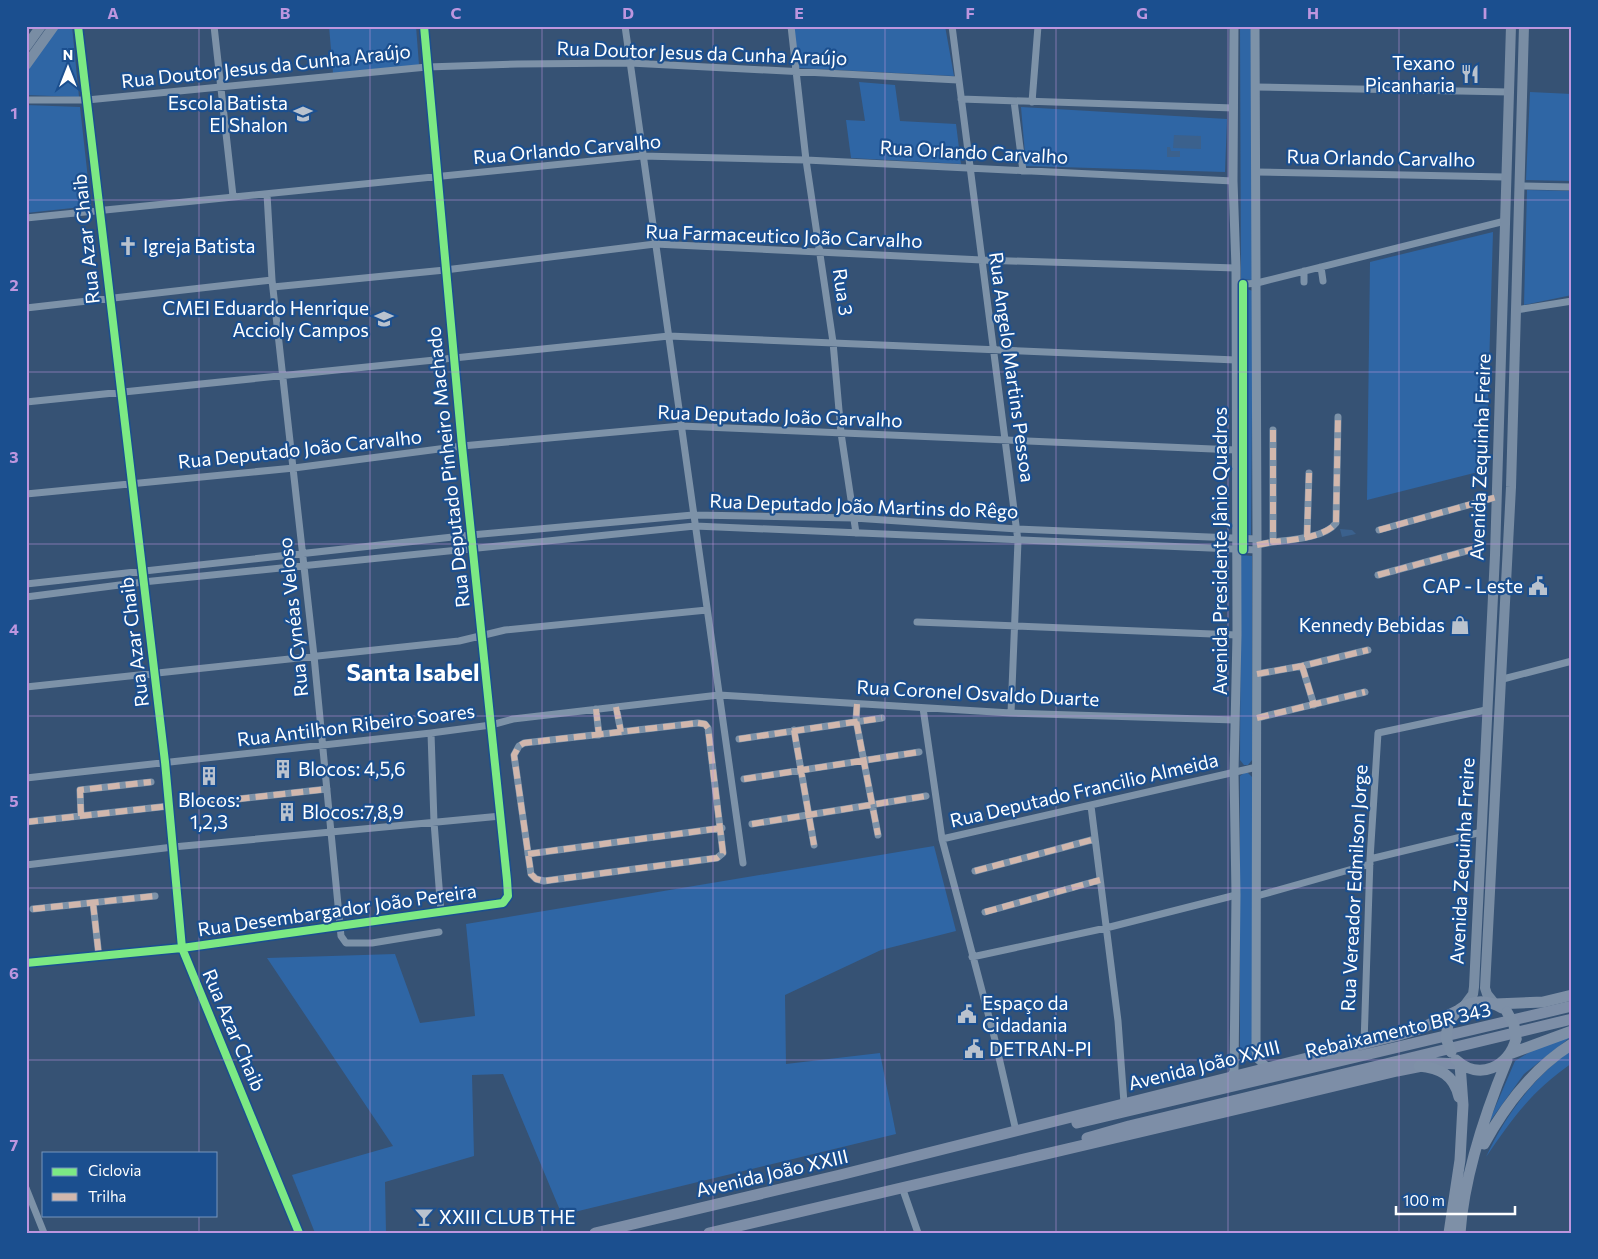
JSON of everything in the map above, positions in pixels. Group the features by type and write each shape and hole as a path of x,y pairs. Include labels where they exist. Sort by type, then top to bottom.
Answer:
{"highway":[{"path":"1572,995 1543,1002 1495,1004 1474,1002 1460,1008 1448,1024 1446,1038 1451,1052 1460,1064 1469,1068 1489,1070 1509,1056 1572,1031"},
{"path":"1460,1233 1463,1202 1491,1097 1516,1039 1514,1025 1507,1012 1495,1004"},
{"path":"1475,1160 1492,1129 1528,1083 1557,1054 1572,1044"},
{"path":"1449,1233 1460,1160 1463,1105 1460,1064"},
{"path":"1419,1066 1445,1072 1459,1094 1460,1160"}],"main road":[{"path":"26,47 41,26"},
{"path":"26,65 54,26"},
{"name":"Avenida Zequinha Freire","path":"1460,1008 1473,994 1474,987 1498,468 1505,178 1511,26"},
{"name":"Avenida Zequinha Freire","path":"1495,1004 1485,988 1503,679 1512,468 1524,26"},
{"path":"1505,178 1510,184 1520,186"},
{"path":"1498,468 1512,468"},
{"path":"1497,492 1506,483 1511,487"},
{"path":"1478,890 1483,895 1490,894"},
{"name":"Rebaixamento BR 343","path":"1233,1081 1572,1006"},
{"name":"Avenida João XXIII","path":"956,1146 1113,1116 1233,1081 1267,1067 1422,1028 1460,1008"},
{"name":"Rebaixamento BR 343","path":"1004,1162 1129,1126 1572,1019"},
{"path":"709,1233 1004,1162 1099,1143 1419,1066 1451,1062 1460,1064"},
{"name":"Avenida João XXIII","path":"595,1233 1124,1104 1233,1081"}],"street":[{"name":"Rua Azar Chaib","path":"78,26 169,806 182,948 299,1233"},
{"path":"214,26 233,196"},
{"name":"Rua Deputado Pinheiro Machado","path":"424,26 453,357 508,890 507,899 503,903"},
{"path":"625,26 706,610 744,863"},
{"name":"Rua 3","path":"791,26 806,160 833,342 841,433 856,533"},
{"name":"Rua Angelo Martins Pessoa","path":"952,26 1017,529 1016,627 1011,713"},
{"path":"1032,102 1038,26"},
{"name":"Avenida Presidente Jânio Quadros","path":"1233,1081 1236,895 1234,772 1237,635 1236,268 1233,181 1234,26"},
{"name":"Avenida Presidente Jânio Quadros","path":"1255,26 1257,283 1256,1051 1258,1059 1267,1067"},
{"name":"Rua Doutor Jesus da Cunha Araújo","path":"26,100 87,100 427,66 630,63 958,80"},
{"path":"1255,87 1509,92"},
{"path":"961,99 1234,108"},
{"path":"1014,101 1023,171"},
{"name":"Rua Orlando Carvalho","path":"26,218 642,156 806,160 1233,181"},
{"name":"Rua Orlando Carvalho","path":"1256,172 1505,178"},
{"path":"1520,186 1572,187"},
{"name":"Rua Cynéas Veloso","path":"267,194 272,283 305,565 339,927"},
{"path":"1236,285 1257,283 1505,221"},
{"name":"Rua Farmaceutico João Carvalho","path":"26,308 272,283 445,270 655,244 982,260 1236,268"},
{"path":"1321,267 1322,281"},
{"path":"1304,271 1304,282"},
{"path":"1516,310 1572,301"},
{"path":"26,402 668,336 1236,360"},
{"path":"1257,545 1307,537 1330,529 1337,520 1338,417"},
{"name":"Rua Deputado João Carvalho","path":"26,494 294,468 462,446 681,426 1236,450"},
{"path":"1273,542 1274,430"},
{"path":"1307,537 1309,474"},
{"path":"1379,530 1478,502 1497,492"},
{"path":"1378,575 1474,549 1480,543 1481,537 1478,502"},
{"name":"Rua Deputado João Martins do Rêgo","path":"26,584 471,535 694,516 854,518 1017,529 1237,539 1257,545"},
{"name":"Rua Deputado João Martins do Rêgo","path":"26,597 143,582 695,526 1237,550 1257,545"},
{"path":"26,687 459,641 505,630 706,610"},
{"path":"917,622 1237,635"},
{"path":"1257,674 1302,666 1368,650"},
{"path":"1503,679 1572,660"},
{"path":"1302,666 1314,705"},
{"path":"1257,718 1365,692"},
{"name":"Rua Coronel Osvaldo Duarte","path":"719,695 1011,713 1235,720"},
{"name":"Rua Antilhon Ribeiro Soares","path":"26,778 431,734 491,726 513,719 719,695"},
{"path":"857,704 856,720 878,835"},
{"path":"616,707 621,732"},
{"path":"923,708 942,839 994,1036 1016,1131"},
{"path":"596,709 600,735"},
{"name":"Rua Vereador Edmilson Jorge","path":"1364,1044 1370,861 1378,733 1486,710"},
{"path":"739,739 856,720 882,718"},
{"path":"705,724 708,728 722,828 723,853 717,858 554,880 544,881 536,879 531,874 514,755 519,746 524,743 621,732 705,724"},
{"path":"794,730 814,845"},
{"path":"431,734 434,822 441,912"},
{"path":"744,779 919,752"},
{"name":"Rua Deputado Francilio Almeida","path":"942,839 1257,767"},
{"path":"81,816 80,790 151,782"},
{"path":"184,806 327,789"},
{"path":"752,824 926,796"},
{"path":"26,822 169,806"},
{"path":"1091,806 1118,1021 1124,1104"},
{"path":"26,865 173,847 501,816"},
{"path":"528,854 722,828"},
{"path":"1256,896 1370,861 1482,832"},
{"path":"974,871 1095,839"},
{"path":"985,912 1100,880"},
{"path":"972,957 1106,928 1236,895"},
{"path":"33,909 154,896"},
{"path":"93,903 99,958"},
{"name":"Rua Desembargador João Pereira","path":"26,963 99,958 182,948 503,903"},
{"path":"339,927 341,936 346,943 372,943 439,932"},
{"path":"902,1187 918,1233"},
{"path":"26,1188 44,1233"}],"shaded area":[{"path":"57,26 72,26 79,97 26,95 26,70"},
{"path":"329,26 416,26 419,65 333,73"},
{"path":"793,26 945,26 954,76 799,68"},
{"path":"1240,26 1253,26 1252,280 1241,279"},
{"path":"859,82 895,85 900,121 956,124 961,164 851,158 846,120 865,121"},
{"path":"1530,92 1572,94 1572,181 1526,180"},
{"path":"26,105 80,107 91,206 26,213"},
{"path":"1021,107 1227,119 1225,172 1026,166"},
{"path":"1174,135 1201,136 1201,149 1173,148"},
{"path":"1167,147 1170,147 1171,151 1180,151 1180,157 1167,157"},
{"path":"1527,190 1572,191 1572,295 1524,305"},
{"path":"1493,232 1486,470 1367,500 1370,262"},
{"path":"1244,288 1253,291 1251,535 1241,533 1241,291"},
{"path":"1340,529 1352,530 1356,534 1342,537"},
{"path":"1241,555 1252,556 1252,760 1248,765 1244,765 1240,760"},
{"path":"1248,773 1252,777 1252,1056 1245,1062 1240,1057 1240,776"},
{"path":"934,846 956,931 881,950 785,995 786,1064 880,1053 896,1134 562,1215 503,1074 472,1075 474,1156 385,1182 386,1233 315,1233 292,1175 393,1146 267,958 395,954 420,1023 475,1016 466,924"},
{"path":"1572,1036 1524,1074 1488,1124 1515,1061 1546,1042"},
{"path":"1572,1050 1572,1063 1534,1095 1505,1129 1486,1157 1502,1127 1533,1084 1558,1060"}],"marked path":[{"path":"1273,430 1273,542 1316,535 1331,528 1336,523 1338,417"},
{"path":"1307,537 1309,473"},
{"path":"1379,530 1497,497"},
{"path":"1378,575 1474,549 1480,543 1477,502"},
{"path":"1257,545 1273,542"},
{"path":"1257,674 1302,666 1368,650"},
{"path":"1302,666 1314,705"},
{"path":"1257,718 1365,692"},
{"path":"857,704 856,720 878,835"},
{"path":"616,707 621,732"},
{"path":"596,709 599,735"},
{"path":"739,739 882,718"},
{"path":"698,723 705,724 708,728 723,853 717,858 544,881 536,879 531,874 514,755 519,746 524,743 698,723"},
{"path":"794,730 814,845"},
{"path":"744,779 919,752"},
{"path":"81,816 80,790 151,782"},
{"path":"184,805 327,789"},
{"path":"752,824 926,796"},
{"path":"26,822 169,806"},
{"path":"528,854 722,828"},
{"path":"975,871 1095,839"},
{"path":"985,912 1100,880"},
{"path":"33,909 155,896"},
{"path":"93,903 99,957"}],"cycle path":[{"path":"78,26 165,762 182,948 299,1233"},
{"path":"26,963 182,948 503,903 508,896 462,446 424,26"},
{"path":"1243,284 1243,550"}],"place":[{"name":"Texano Picanharia","path":"1470,74"},
{"name":"Escola Batista El Shalon","path":"303,114"},
{"name":"Igreja Batista","path":"128,246"},
{"name":"CMEI Eduardo Henrique Accioly Campos","path":"384,319"},
{"name":"CAP - Leste","path":"1538,586"},
{"name":"Kennedy Bebidas","path":"1460,625"},
{"name":"Blocos: 4,5,6","path":"283,769"},
{"name":"Blocos: 1,2,3","path":"209,776"},
{"name":"Blocos:7,8,9","path":"287,812"},
{"name":"Espaço da Cidadania","path":"967,1014"},
{"name":"DETRAN-PI","path":"974,1049"},
{"name":"XXIII CLUB THE","path":"424,1217"}],"district":[{"name":"Santa Isabel","path":"413,673"}]}
